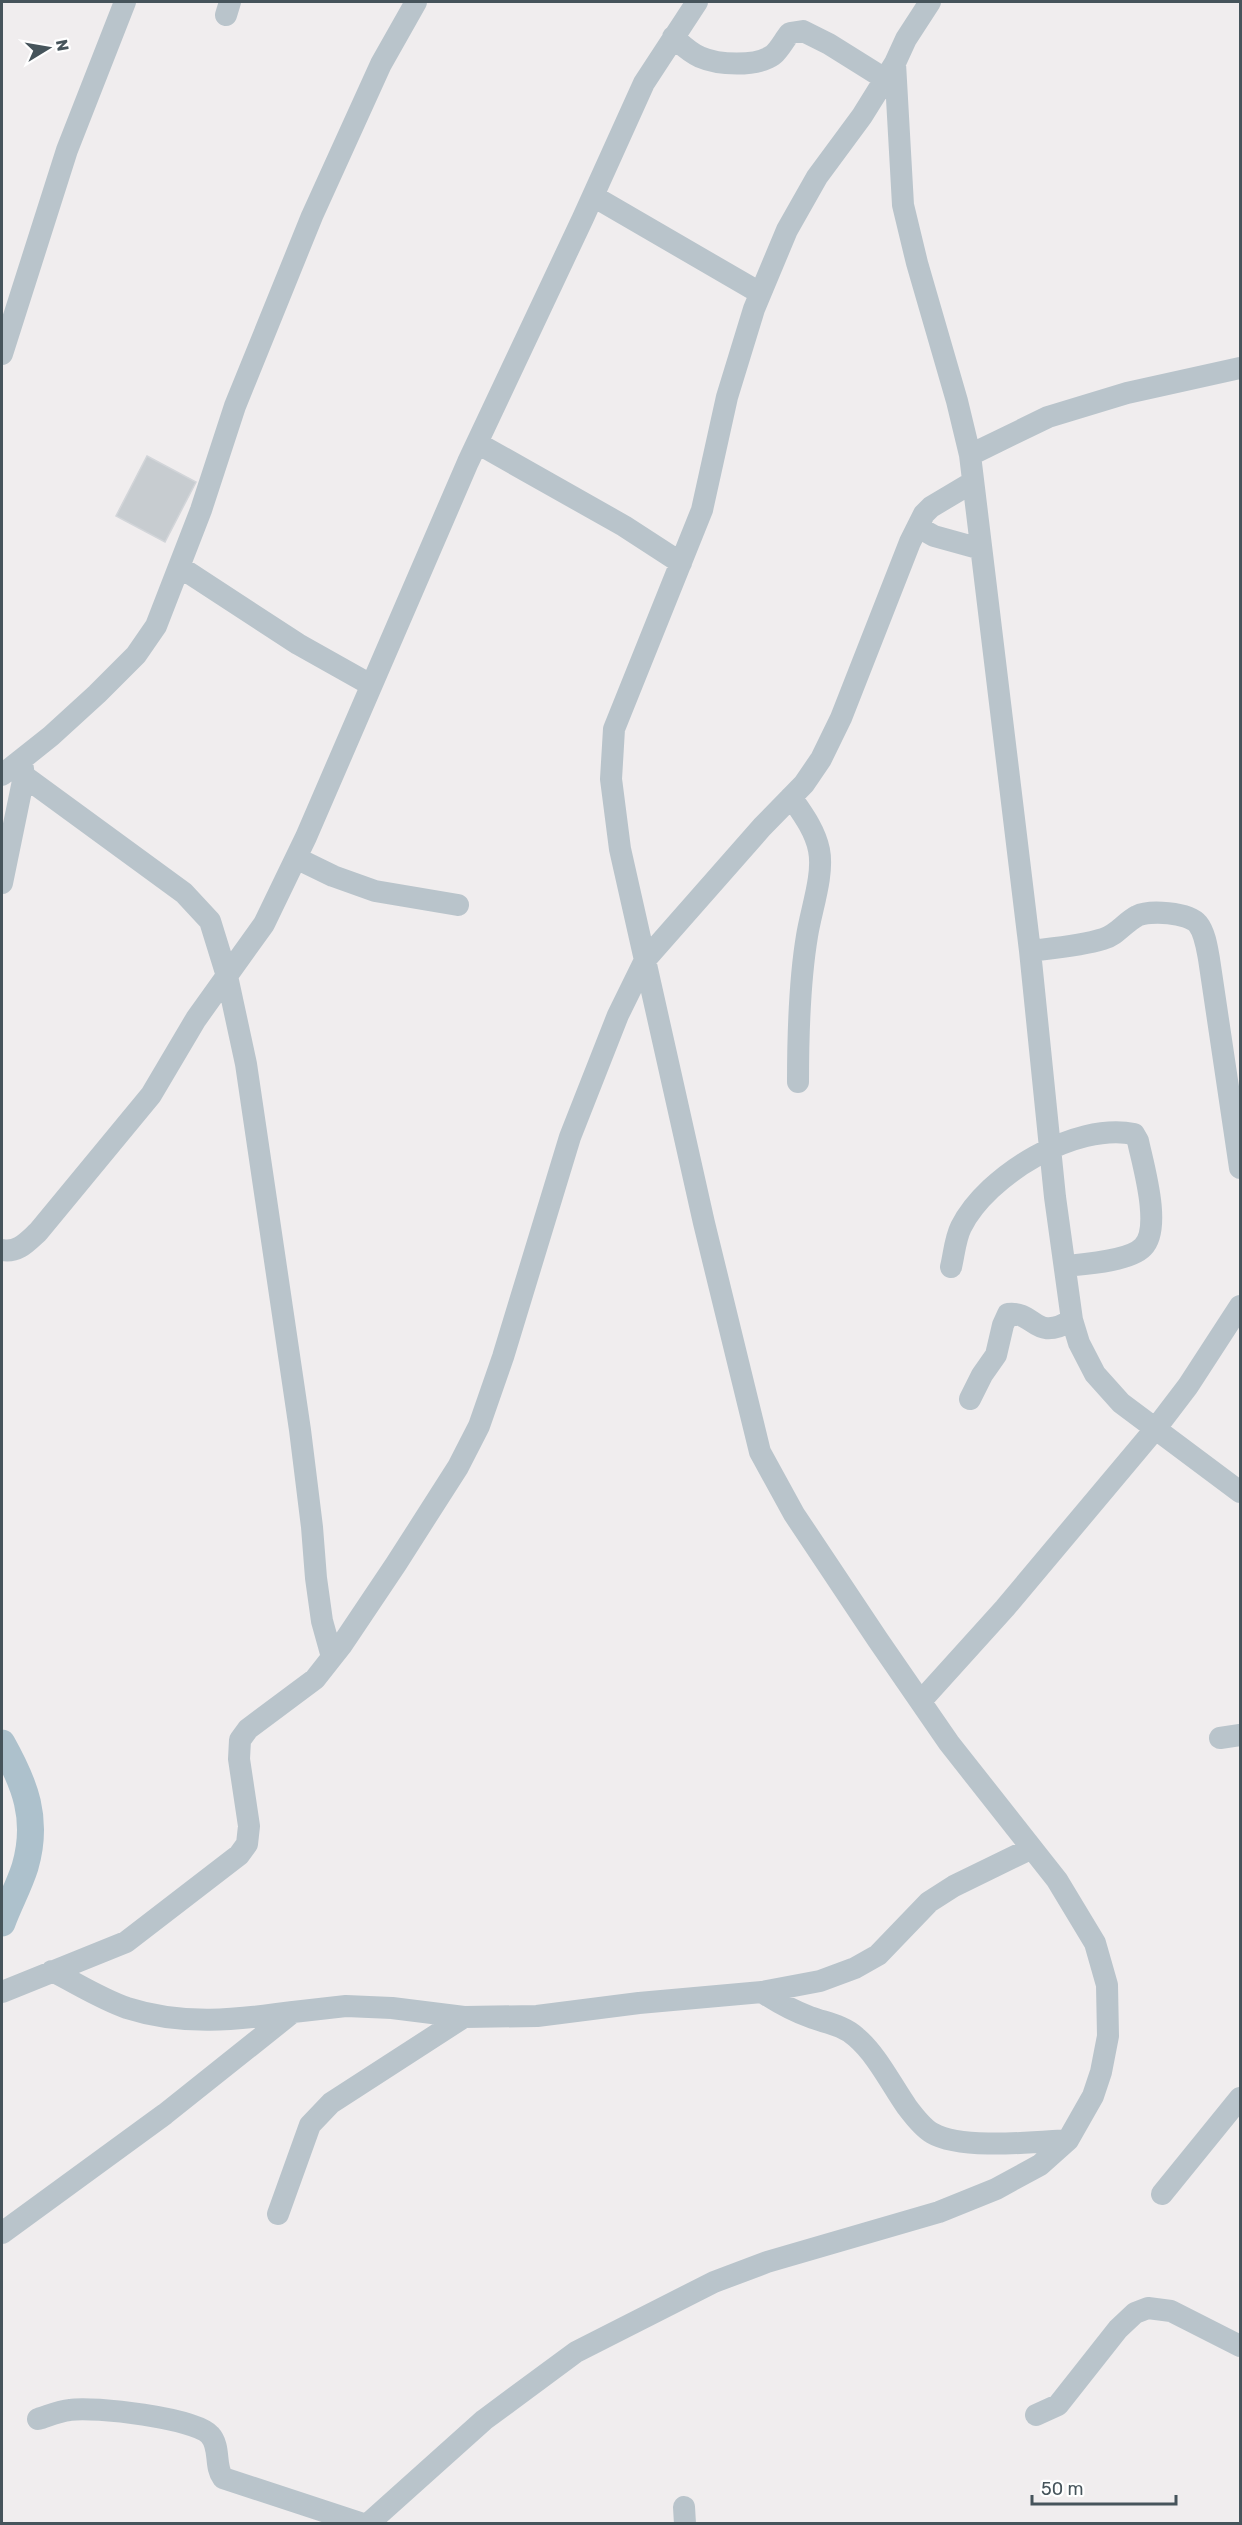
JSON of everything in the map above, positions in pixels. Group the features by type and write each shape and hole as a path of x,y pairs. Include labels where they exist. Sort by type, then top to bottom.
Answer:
{"main road":[{"path":"2,1743 23,1785 31,1814 30,1845 24,1868 2,1923"}],"street":[{"path":"2,354 67,150 125,2"},
{"path":"2,775 23,767 136,655 156,626 201,510 235,406 312,216 381,64 416,2"},
{"path":"2,1250 21,1248 38,1232 151,1095 196,1019 264,924 296,858 477,443 644,82 697,2"},
{"path":"368,2523 484,2420 576,2352 714,2282 767,2262 939,2212 996,2189 1040,2165 1068,2140 1093,2096 1101,2072 1108,2036 1107,1985 1095,1943 1057,1880 1030,1849 949,1743 878,1640 794,1514 760,1452 706,1234 620,849 610,779 614,729 702,510 727,397 760,293 792,221 817,177 890,71 906,39 930,2"},
{"path":"673,38 699,57 730,62 756,61 765,60 775,53 790,33 803,31 890,71"},
{"path":"890,71 903,205 916,263 957,401 970,455 1030,951 1050,1149 1072,1320 1079,1343 1095,1374 1121,1403 1240,1492"},
{"path":"593,196 760,293"},
{"path":"970,455 1048,417 1127,393 1240,368"},
{"path":"477,443 624,526 681,563"},
{"path":"2,1992 126,1942 239,1855 247,1844 249,1826 239,1759 240,1740 248,1729 315,1679 409,1545 458,1467 479,1426 504,1357 570,1137 618,1015 645,960 762,827 804,784 821,759 841,718 918,527 931,507 973,482"},
{"path":"918,527 934,536 981,549"},
{"path":"180,567 298,644 371,685"},
{"path":"2,883 23,767"},
{"path":"23,767 198,906 210,921 227,976 246,1064 301,1441 322,1621 332,1657"},
{"path":"791,797 808,821 819,850 818,885 807,936 798,1040 798,1082"},
{"path":"296,858 333,876 375,891 458,905"},
{"path":"1030,951 1103,939 1117,933 1128,922 1146,912 1189,918 1197,923 1205,940 1209,958 1240,1168"},
{"path":"951,1267 960,1229 973,1207 1007,1175 1028,1160 1050,1149 1113,1131 1134,1134 1138,1141 1151,1211 1149,1236 1141,1249 1125,1256 1066,1266"},
{"path":"921,1701 1005,1608 1156,1428 1188,1386 1240,1306"},
{"path":"970,1399 982,1375 996,1355 1008,1314 1017,1313 1037,1327 1050,1328 1072,1320"},
{"path":"52,1971 125,2007 162,2018 197,2022 236,2020 346,2006 403,2009 464,2017 537,2016 639,2003 762,1992 820,1981 855,1968 878,1955 929,1902 954,1886 1030,1849"},
{"path":"762,1992 781,2004 810,2017 838,2025 855,2036 867,2048 911,2112 932,2133 954,2140 1003,2143 1068,2140"},
{"path":"2,2233 165,2114 293,2012"},
{"path":"278,2214 310,2125 321,2112 331,2103 464,2017"},
{"path":"1162,2194 1240,2098"},
{"path":"1036,2415 1058,2405 1118,2329 1135,2313 1148,2308 1172,2311 1240,2346"},
{"path":"38,2419 69,2410 95,2408 123,2411 198,2427 209,2433 214,2441 219,2472 223,2478 363,2523"}],"building":[{"path":"147,456 196,482 165,542 116,516"}]}
